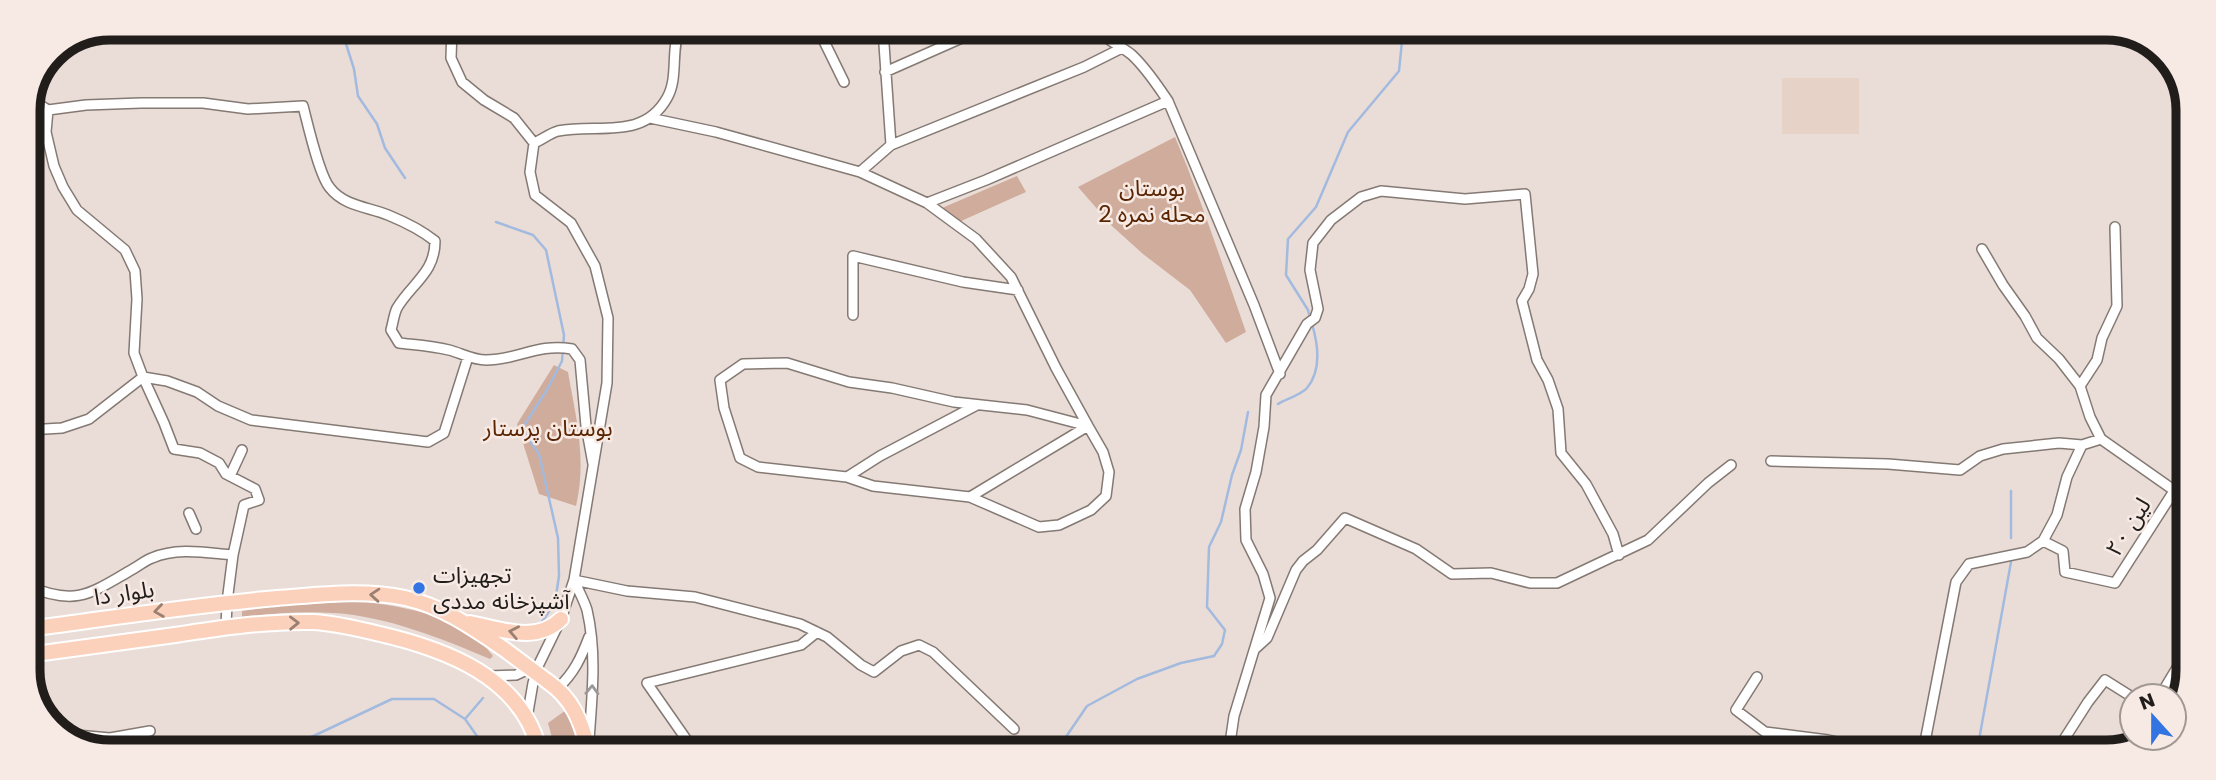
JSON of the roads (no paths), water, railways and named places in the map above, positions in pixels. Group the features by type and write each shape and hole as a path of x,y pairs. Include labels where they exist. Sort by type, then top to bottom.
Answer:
{"main road":[{"name":"بلوار دا","path":"40,627 227,603 333,594 373,594 405,598 437,608 463,622"},
{"path":"463,622 529,635 551,629 561,620"},
{"path":"463,622 546,676 574,707 586,740"},
{"path":"40,653 226,627 291,623 342,625 398,638 445,653 488,676 512,698 527,718 536,740"}],"street":[{"path":"452,40 451,58 462,82 484,100 514,117 534,144 530,172 535,195 571,223 595,266 608,318 607,383 574,580 546,676 531,691 527,718"},
{"path":"534,144 557,131 625,128 650,118 668,97 675,68 676,40"},
{"path":"823,40 844,82"},
{"path":"884,40 891,145"},
{"path":"886,72 958,40"},
{"path":"1110,40 1131,54 1153,77 1168,101 1254,305 1280,374"},
{"path":"860,172 891,145 1084,67 1122,48"},
{"path":"927,203 1168,101"},
{"path":"41,105 48,110 86,105 141,103 203,103 248,109 303,106 328,186 342,200 416,227 435,240 435,256 396,309 391,330 399,343 451,351 483,360 507,359 533,349 556,346 572,349 580,360 586,426 593,464"},
{"path":"48,110 46,132 54,166 63,187 78,211 125,250 135,271 137,299 134,353 174,449 200,453 219,463 230,476 256,489 259,500 244,505 233,555 226,627"},
{"path":"650,118 716,132 860,172 927,203 976,239 1011,276 1056,368 1088,426 1102,452 1109,472 1106,496 1091,510 1059,526 1039,527 970,498 873,486 847,477 758,467 740,458 724,408 720,380 743,364 787,363 849,382 892,388 954,402 1027,410 1088,426"},
{"path":"1230,740 1234,716 1270,598 1263,574 1246,540 1245,509 1264,427 1266,395 1318,309 1310,270 1313,243 1331,220 1362,197 1381,191 1465,199 1525,194 1533,274 1522,301 1537,360 1558,408 1561,453 1586,484 1613,534 1619,555"},
{"path":"2080,386 2097,360 2102,338 2117,306 2115,227"},
{"path":"1982,249 2036,338 2059,359 2080,386 2090,417 2101,439 2174,491"},
{"path":"853,315 853,256 963,282 1018,290"},
{"path":"40,429 62,428 89,419 143,377 167,381 197,392 218,406 251,420 428,442 444,433 468,357"},
{"path":"847,477 880,456 977,405"},
{"path":"970,498 1088,426"},
{"path":"1771,461 1888,464 1960,470 1980,456 2003,449 2059,443 2082,444 2101,439"},
{"path":"1925,740 1956,582 1969,564 2027,552 2043,541 2057,514 2067,477 2082,444"},
{"path":"230,476 242,450"},
{"path":"1255,649 1267,638 1296,570 1345,517 1416,549 1452,574 1491,573 1530,583 1557,583 1648,540 1731,465"},
{"name":"لین ۲۰","path":"2043,541 2063,551 2065,572 2115,583 2174,491"},
{"path":"189,513 195,529"},
{"path":"40,591 69,598 95,591 162,555 189,551 233,555"},
{"path":"574,580 586,607 590,632 593,696 589,740"},
{"path":"574,580 627,591 695,597 800,624 827,637 861,665 874,672 901,651 919,645 933,652 1014,729"},
{"path":"488,676 572,674 581,659 590,632"},
{"path":"687,740 647,682 801,645 817,632"},
{"path":"1757,677 1735,710 1765,732 1828,740"},
{"path":"2064,740 2105,680 2118,688"},
{"path":"88,736 110,738 150,731"}],"waterway":[{"path":"345,40 354,69 358,96 377,124 385,148 405,178"},
{"path":"1310,318 1308,310 1286,275 1288,239 1316,207 1348,132 1399,71 1402,40"},
{"path":"496,222 533,235 546,250 564,335 562,361 522,429 539,454 558,538 559,576 555,602 540,625"},
{"path":"1278,404 1301,393 1312,381 1317,365 1312,324"},
{"path":"1064,740 1087,706 1137,679 1181,663 1214,656 1222,644 1225,630 1207,607 1209,547 1221,522 1241,450 1248,412"},
{"path":"2011,491 2011,538"},
{"path":"1979,740 2011,562"},
{"path":"465,719 483,698"},
{"path":"305,740 392,699 434,699 465,719 480,740"}],"place":[{"name":"تجهیزات آشپزخانه مددی","path":"419,588"}],"park label":[{"name":"بوستان محله نمره 2","path":"1152,201"},
{"name":"بوستان پرستار","path":"548,428"}]}
